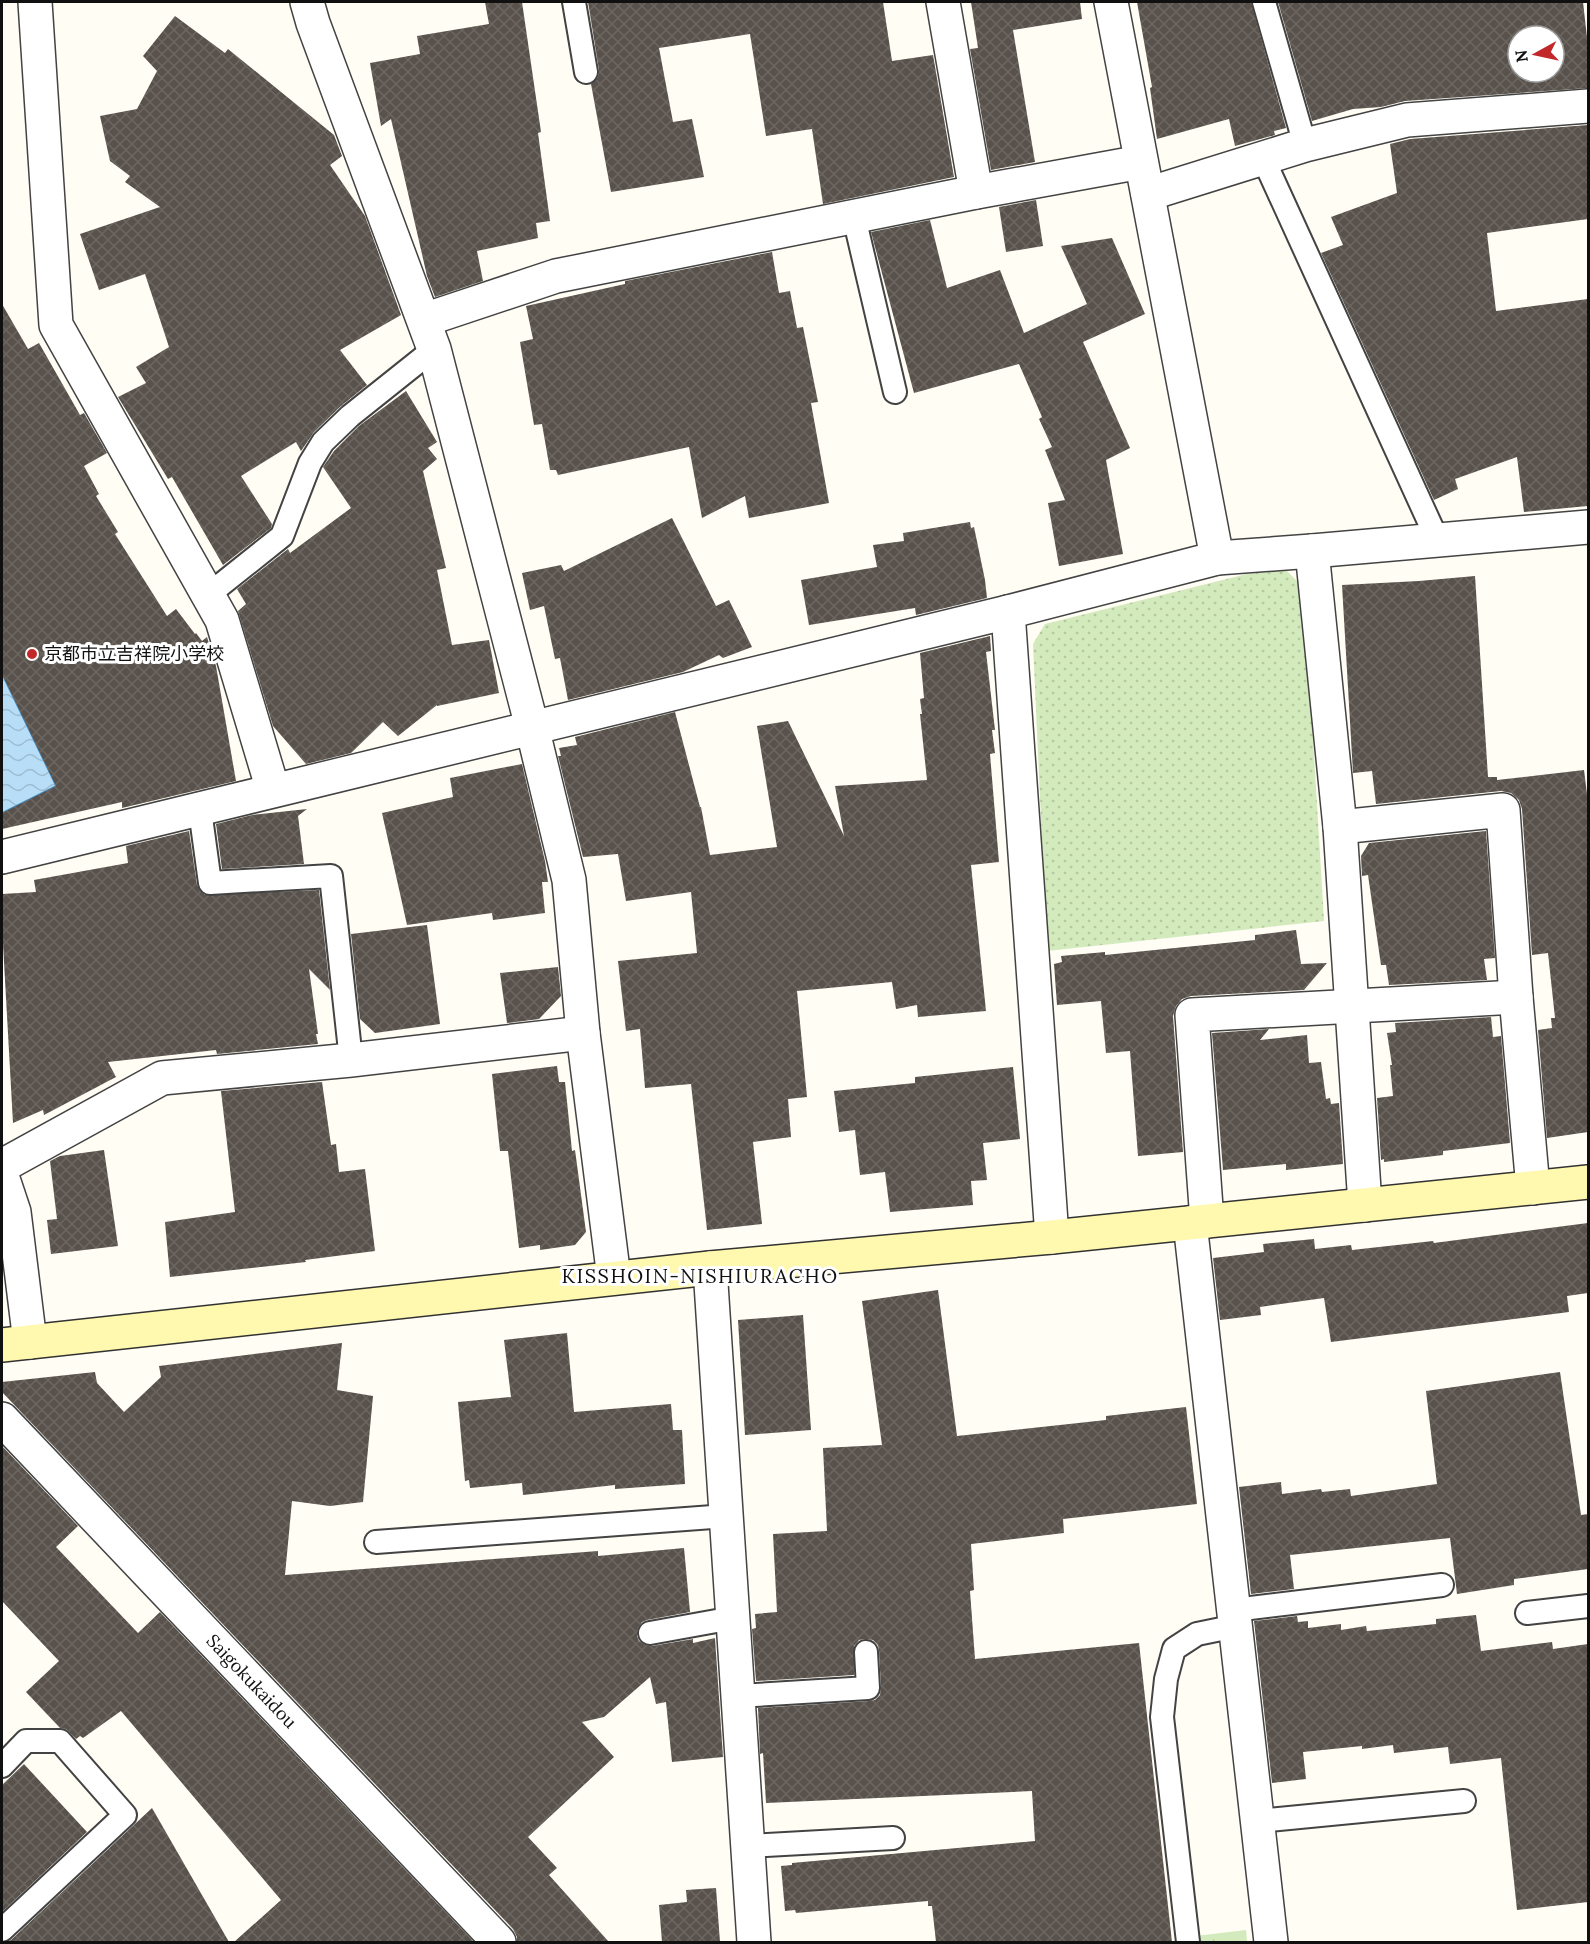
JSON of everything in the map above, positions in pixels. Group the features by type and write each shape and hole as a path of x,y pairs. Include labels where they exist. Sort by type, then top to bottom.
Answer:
{"street":[{"path":"36,2 56,324 222,620 273,790"},
{"path":"307,2 429,335 532,727 569,880 583,1033 614,1278"},
{"path":"943,2 976,192"},
{"path":"1111,2 1217,558"},
{"path":"1148,194 1305,145 1407,120 1588,106"},
{"path":"429,335 556,276 976,192 1141,162"},
{"path":"2,857 1008,612 1217,558 1588,527"},
{"path":"1312,551 1340,827 1365,1205"},
{"path":"1008,612 1052,1236"},
{"path":"1340,827 1503,810 1516,997 1533,1188"},
{"path":"1272,1942 1235,1618 1198,1222 1192,1015 1516,997"},
{"path":"2,1166 162,1078 351,1060 583,1033"},
{"path":"2,1176 14,1212 16,1343 710,1268 1588,1182"},
{"path":"710,1268 754,1942"},
{"name":"Saigokukaidou","path":"2,1419 498,1942"}],"lane":[{"path":"574,2 586,72"},
{"path":"1264,2 1305,145"},
{"path":"1263,158 1437,539"},
{"path":"854,217 895,392"},
{"path":"208,595 282,536 309,463 323,442 429,335"},
{"path":"200,810 210,883 331,876 351,1060"},
{"path":"376,1542 726,1516"},
{"path":"1188,1942 1162,1717 1166,1679 1174,1649 1197,1634 1235,1618 1442,1585"},
{"path":"1527,1613 1588,1606"},
{"path":"650,1633 733,1618"},
{"path":"738,1696 868,1688 866,1652"},
{"path":"2,1766 26,1741 60,1742 125,1815 2,1930"},
{"path":"1258,1821 1464,1801"},
{"path":"748,1846 893,1838"}],"green space":[{"path":"1286,570 1304,588 1324,921 1047,951 1033,644 1045,624 1247,574"},
{"path":"1246,1930 1247,1942 1196,1942 1196,1936"}],"water":[{"path":"2,674 56,786 2,813"}],"building":[{"path":"485,2 522,2 541,132 538,133 550,221 536,223 538,238 477,251 483,281 435,297 427,276 391,119 381,126 370,63 420,54 417,36 489,24"},
{"path":"588,2 883,2 892,61 933,55 954,177 823,204 812,129 766,136 750,34 659,48 673,122 692,119 704,177 611,192 591,84 598,77 599,70"},
{"path":"971,2 1080,2 1082,19 1013,30 1035,162 991,170 970,49 978,48"},
{"path":"1137,2 1251,2 1286,128 1274,131 1275,135 1235,146 1229,119 1157,139 1150,88 1152,87"},
{"path":"1278,2 1583,2 1588,46 1588,88 1405,101 1381,107 1353,109 1312,121"},
{"path":"175,16 225,53 228,49 334,135 342,156 330,165 365,216 401,315 340,350 367,385 314,432 301,451 296,442 241,476 272,524 271,528 223,565 172,477 168,479 118,397 146,383 136,367 169,347 145,274 99,290 80,234 160,207 125,182 130,176 110,161 100,116 137,109 157,71 143,56"},
{"path":"1588,125 1588,219 1487,233 1496,311 1588,299 1588,506 1524,512 1517,457 1455,479 1458,489 1434,500 1321,253 1343,245 1331,217 1397,193 1390,144 1410,139"},
{"path":"1036,200 1043,246 1006,252 999,207"},
{"path":"930,220 947,288 1000,270 1024,333 1087,304 1061,246 1112,238 1145,314 1083,342 1130,448 1106,460 1123,554 1059,566 1048,503 1065,500 1045,450 1052,447 1039,419 1042,417 1019,364 914,393 871,232"},
{"path":"772,252 779,293 790,291 797,328 803,327 818,402 811,403 829,503 749,518 745,496 702,518 689,447 558,475 556,470 550,470 542,424 534,425 520,342 533,339 526,306 625,284 625,281"},
{"path":"2,304 28,349 39,343 80,415 84,413 107,453 84,466 99,494 96,496 118,532 115,534 167,616 176,609 202,641 207,637 216,666 236,781 122,808 122,802 2,829 2,813 56,786 2,674"},
{"path":"406,391 437,442 428,448 437,459 423,471 446,568 437,570 452,645 489,640 499,693 437,705 398,736 383,722 351,753 306,764 273,726 238,611 246,604 237,589 288,549 290,553 351,508 323,467 334,451 359,426"},
{"path":"672,518 716,606 729,600 752,647 723,658 719,655 683,672 568,700 560,658 555,659 544,606 530,610 522,573 561,565 564,571"},
{"path":"970,522 971,528 974,527 987,598 916,615 915,608 809,625 801,580 877,567 873,545 904,541 903,533"},
{"path":"1475,576 1488,777 1497,777 1497,780 1584,770 1588,802 1588,1132 1547,1138 1538,1030 1552,1028 1551,1018 1555,1018 1548,953 1532,955 1522,809 1519,800 1511,793 1501,791 1376,804 1372,771 1353,773 1342,585"},
{"path":"990,636 991,651 986,652 995,730 992,730 995,753 990,754 999,862 971,865 986,1011 918,1017 917,1005 896,1009 892,982 797,991 807,1097 788,1099 791,1137 753,1142 762,1224 707,1230 691,1084 645,1088 640,1029 626,1031 618,961 697,953 691,892 626,901 618,854 583,857 558,756 561,756 559,748 577,745 575,737 675,712 701,807 710,855 777,847 757,726 788,721 844,836 835,786 927,780 920,714 922,714 920,699 924,698 920,653"},
{"path":"522,764 545,861 548,882 542,882 545,913 493,920 492,913 407,925 382,813 453,797 450,778"},
{"path":"307,809 298,816 304,864 222,869 216,824 252,815"},
{"path":"189,831 197,885 205,895 319,890 330,990 309,969 318,1044 217,1054 216,1050 108,1062 116,1077 44,1115 43,1110 13,1123 2,894 36,892 34,880 128,863 126,846"},
{"path":"1486,831 1495,958 1484,959 1487,980 1389,985 1386,965 1381,965 1368,875 1362,876 1361,856 1369,843"},
{"path":"427,925 440,1024 375,1033 360,1019 351,934"},
{"path":"1296,930 1301,964 1327,963 1304,990 1191,996 1182,999 1176,1006 1173,1016 1183,1152 1138,1156 1130,1051 1106,1053 1101,1001 1057,1005 1054,964 1062,962 1061,956 1105,952 1105,955 1255,940 1255,935"},
{"path":"558,967 561,996 539,1019 507,1023 500,973"},
{"path":"1491,1017 1493,1037 1501,1036 1510,1143 1443,1151 1443,1155 1384,1162 1384,1159 1381,1160 1377,1098 1393,1096 1390,1065 1392,1065 1387,1033 1396,1032 1395,1023"},
{"path":"1269,1029 1260,1040 1307,1035 1309,1063 1321,1062 1326,1099 1330,1098 1331,1104 1339,1103 1343,1164 1286,1170 1286,1164 1223,1170 1212,1033"},
{"path":"557,1066 559,1082 565,1082 572,1151 575,1150 586,1232 575,1245 540,1250 540,1245 519,1248 508,1151 500,1151 492,1074"},
{"path":"1013,1067 1020,1139 983,1143 987,1180 971,1181 973,1205 890,1212 885,1172 860,1175 855,1130 839,1132 834,1091 915,1083 915,1077"},
{"path":"322,1082 331,1145 336,1144 339,1172 365,1169 375,1251 305,1260 306,1262 170,1277 165,1222 235,1212 221,1091"},
{"path":"104,1150 118,1246 51,1254 47,1220 57,1219 50,1161 60,1156"},
{"path":"1588,1223 1588,1293 1567,1296 1569,1312 1331,1342 1324,1298 1260,1307 1261,1315 1220,1320 1213,1258 1264,1252 1263,1244 1314,1239 1315,1249 1351,1245 1352,1250 1433,1241 1434,1243"},
{"path":"938,1290 957,1436 1106,1420 1106,1416 1186,1407 1197,1504 1063,1519 1064,1533 971,1544 974,1590 970,1591 975,1659 1139,1643 1172,1942 936,1942 932,1906 928,1906 928,1901 796,1913 795,1910 785,1911 781,1866 792,1865 792,1863 1035,1841 1032,1791 766,1803 763,1753 760,1754 758,1708 875,1700 880,1695 881,1687 878,1645 873,1640 866,1639 859,1640 854,1646 854,1675 756,1681 752,1629 756,1628 755,1614 777,1612 773,1534 827,1531 823,1448 882,1445 862,1301"},
{"path":"803,1315 811,1430 745,1435 738,1320"},
{"path":"567,1333 574,1412 671,1404 673,1430 682,1430 685,1484 615,1489 615,1485 523,1495 522,1483 470,1488 469,1480 465,1481 458,1402 511,1397 504,1340"},
{"path":"342,1343 337,1390 373,1396 363,1502 330,1506 292,1501 285,1575 598,1551 598,1556 684,1548 690,1612 642,1622 637,1636 639,1641 645,1645 652,1646 693,1639 693,1643 715,1638 723,1757 672,1762 666,1702 656,1704 650,1677 604,1717 582,1722 614,1757 528,1837 557,1868 549,1875 609,1942 517,1942 513,1929 2,1392 2,1382 95,1372 97,1383 124,1412 161,1377 159,1366"},
{"path":"1560,1372 1581,1515 1588,1514 1588,1569 1514,1579 1514,1585 1457,1594 1450,1538 1290,1555 1294,1589 1251,1594 1239,1487 1281,1482 1282,1494 1321,1489 1322,1492 1350,1489 1351,1496 1437,1484 1426,1391"},
{"path":"2,1446 78,1526 56,1547 138,1633 160,1612 474,1942 234,1942 281,1900 121,1711 83,1738 80,1736 76,1739 66,1729 60,1728 26,1692 59,1661 2,1601"},
{"path":"1476,1615 1481,1651 1552,1642 1553,1649 1588,1644 1588,1902 1517,1910 1501,1758 1450,1764 1448,1747 1394,1753 1393,1745 1303,1752 1306,1779 1272,1783 1254,1621 1297,1616 1298,1622 1308,1621 1308,1628 1341,1624 1341,1630 1366,1626 1367,1631 1436,1624 1436,1619"},
{"path":"24,1764 87,1832 2,1912 2,1785"},
{"path":"152,1808 229,1942 6,1942 11,1940"},
{"path":"716,1888 720,1942 662,1942 659,1905 687,1902 686,1890"}],"place":[{"name":"京都市立吉祥院小学校","path":"32,654"}],"district":[{"name":"KISSHOIN-NISHIURACHO","path":"700,1276"}]}
